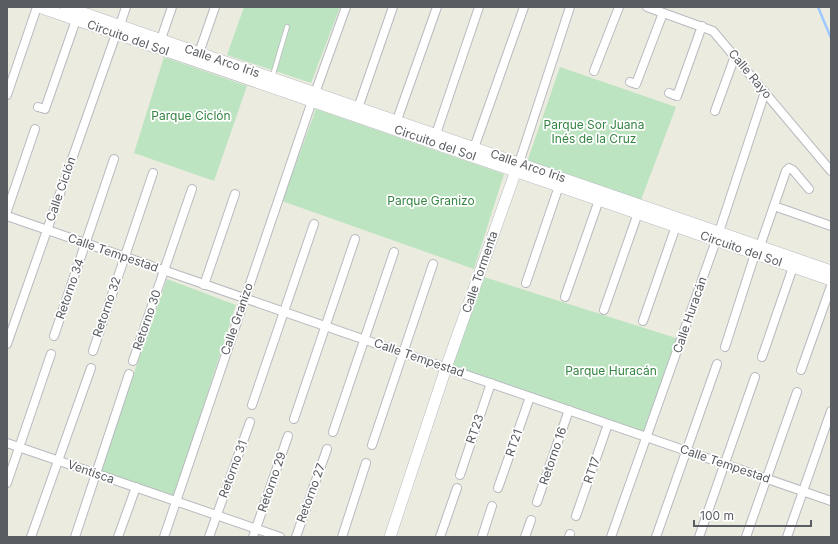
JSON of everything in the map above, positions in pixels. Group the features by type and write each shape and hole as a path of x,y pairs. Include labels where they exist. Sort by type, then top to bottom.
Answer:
{"street":[{"name":"Circuito del Sol","path":"38,7 79,13"},
{"path":"7,95 38,7"},
{"name":"Calle Arco Iris","path":"66,7 118,30 161,39 199,53 245,73 272,78 313,97 358,108 397,120 474,148 517,167 758,250 831,271"},
{"name":"Calle Ciclón","path":"7,344 126,7"},
{"path":"161,39 172,7"},
{"path":"199,53 215,7"},
{"name":"Calle Granizo","path":"164,537 313,97 346,7"},
{"path":"358,108 393,7"},
{"path":"397,120 437,7"},
{"path":"436,134 479,7"},
{"path":"474,148 524,7"},
{"name":"Calle Tormenta","path":"390,537 446,368 517,167 570,7"},
{"path":"594,71 619,7"},
{"name":"Calle Rayo","path":"648,7 702,26 713,32 735,56 831,171"},
{"path":"38,107 45,109 79,13"},
{"path":"630,82 636,84 663,13"},
{"path":"669,93 677,96 702,26"},
{"name":"Circuito del Sol","path":"118,30 517,167 559,186 599,200 676,226 718,236"},
{"path":"715,111 735,56"},
{"name":"Calle Huracán","path":"611,537 718,236 765,92"},
{"path":"7,211 35,129"},
{"name":"Retorno 34","path":"54,336 114,159"},
{"path":"725,347 786,171 789,168 809,189"},
{"name":"Retorno 32","path":"93,350 153,173"},
{"path":"526,283 559,186"},
{"name":"Retorno 30","path":"133,361 192,188"},
{"path":"204,285 235,194"},
{"path":"565,297 599,200"},
{"path":"774,206 831,226"},
{"path":"604,310 638,213"},
{"name":"Calle Tempestad","path":"7,216 831,501"},
{"path":"252,405 314,224"},
{"path":"643,321 676,226"},
{"path":"294,419 355,239"},
{"name":"Circuito del Sol","path":"758,250 793,267 831,280"},
{"path":"333,432 394,252"},
{"path":"372,445 433,264"},
{"path":"762,357 793,267"},
{"path":"801,370 831,286"},
{"path":"7,484 51,354"},
{"path":"656,537 717,364"},
{"path":"31,537 91,368"},
{"path":"75,537 129,374"},
{"path":"699,537 755,377"},
{"name":"RT23","path":"460,475 491,383"},
{"path":"746,537 797,392"},
{"name":"RT21","path":"498,488 530,397"},
{"name":"Retorno 16","path":"537,502 569,410"},
{"path":"788,537 831,411"},
{"name":"Retorno 31","path":"209,537 250,422"},
{"name":"RT17","path":"576,516 608,424"},
{"name":"Retorno 29","path":"253,537 288,436"},
{"name":"Ventisca","path":"7,443 280,537"},
{"name":"Retorno 27","path":"296,537 327,449"},
{"path":"342,537 366,463"},
{"path":"118,537 136,487"},
{"path":"440,537 457,488"},
{"path":"482,537 492,506"},
{"path":"525,537 531,520"}],"lane":[{"path":"272,78 287,27"}],"green space":[{"path":"244,7 340,7 311,83 227,55"},
{"name":"Parque Ciclón","path":"164,57 247,86 214,181 134,153"},
{"name":"Parque Sor Juana Inés de la Cruz","path":"560,67 676,107 641,200 527,162"},
{"name":"Parque Granizo","path":"316,109 504,174 474,269 282,201"},
{"name":"Parque Huracán","path":"484,277 679,339 647,437 446,368"},
{"path":"167,279 236,305 174,497 99,472"}],"waterway":[{"path":"818,7 831,38"}]}
